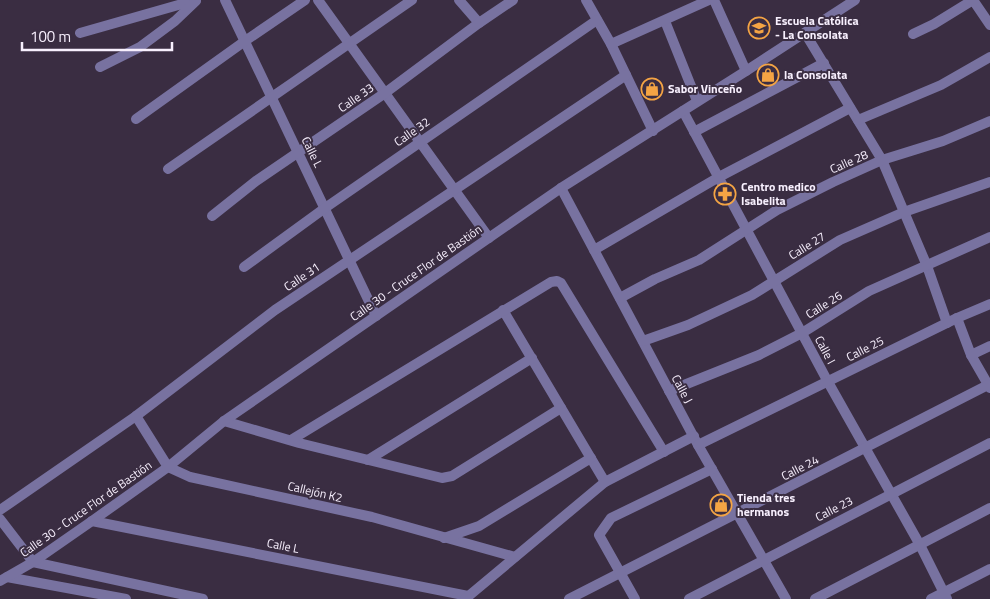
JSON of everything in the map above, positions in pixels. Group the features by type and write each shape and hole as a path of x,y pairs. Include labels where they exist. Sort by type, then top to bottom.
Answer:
{"street":[{"path":"80,33 197,0"},
{"path":"100,67 140,47 175,22 197,0"},
{"name":"Calle L","path":"225,0 376,316"},
{"path":"136,119 305,0"},
{"path":"318,0 489,238"},
{"path":"168,169 412,0"},
{"path":"460,0 479,23"},
{"name":"Calle 33","path":"212,216 256,180 299,153 385,93 513,0"},
{"path":"586,0 611,44 653,131"},
{"path":"611,44 708,0"},
{"path":"714,0 746,71"},
{"name":"Calle 30 - Cruce Flor de Bastión","path":"3,579 33,562 92,521 168,467 224,422 560,188 653,131 855,0"},
{"path":"913,34 934,24 972,0 990,25"},
{"name":"Calle 32","path":"244,267 325,208 597,20"},
{"path":"664,21 697,101"},
{"path":"806,33 882,160 952,320 989,387"},
{"path":"858,120 941,85 990,57"},
{"path":"694,132 824,63"},
{"name":"Calle 31","path":"0,510 136,416 275,310 626,75"},
{"path":"594,250 719,177 850,108"},
{"name":"Calle I","path":"683,111 828,382 920,545 945,596"},
{"name":"Calle 28","path":"620,298 655,279 699,260 777,210 833,182 882,160 943,141 990,121"},
{"name":"Calle 27","path":"643,341 688,325 752,295 840,240 904,212 990,182"},
{"name":"Calle J","path":"560,188 696,440 786,599"},
{"name":"Calle 26","path":"670,392 759,354 802,333 869,292 990,237"},
{"path":"291,440 503,310 551,282 557,281 561,283 664,452"},
{"name":"Calle 25","path":"466,598 605,482 664,452 696,440 828,382 952,320 990,304"},
{"path":"503,310 605,482"},
{"path":"971,354 990,346"},
{"path":"368,460 532,358"},
{"name":"Calle 24","path":"569,599 989,387"},
{"path":"224,422 442,478 452,476 561,408"},
{"path":"136,416 168,467"},
{"name":"Calle 23","path":"690,599 990,443"},
{"path":"444,538 479,526 591,458"},
{"name":"Callejón K2","path":"168,467 190,477 372,517 515,557"},
{"path":"635,599 599,535 611,518 712,469"},
{"path":"815,599 990,508"},
{"path":"0,519 33,562 203,599"},
{"name":"Calle L","path":"92,521 466,598"},
{"path":"930,599 945,596 990,569"},
{"path":"3,579 126,599"}],"place":[{"name":"Escuela Católica - La Consolata","path":"759,28"},
{"name":"la Consolata","path":"768,75"},
{"name":"Sabor Vinceño","path":"652,89"},
{"name":"Centro medico Isabelita","path":"725,194"},
{"name":"Tienda tres hermanos","path":"721,505"}]}
